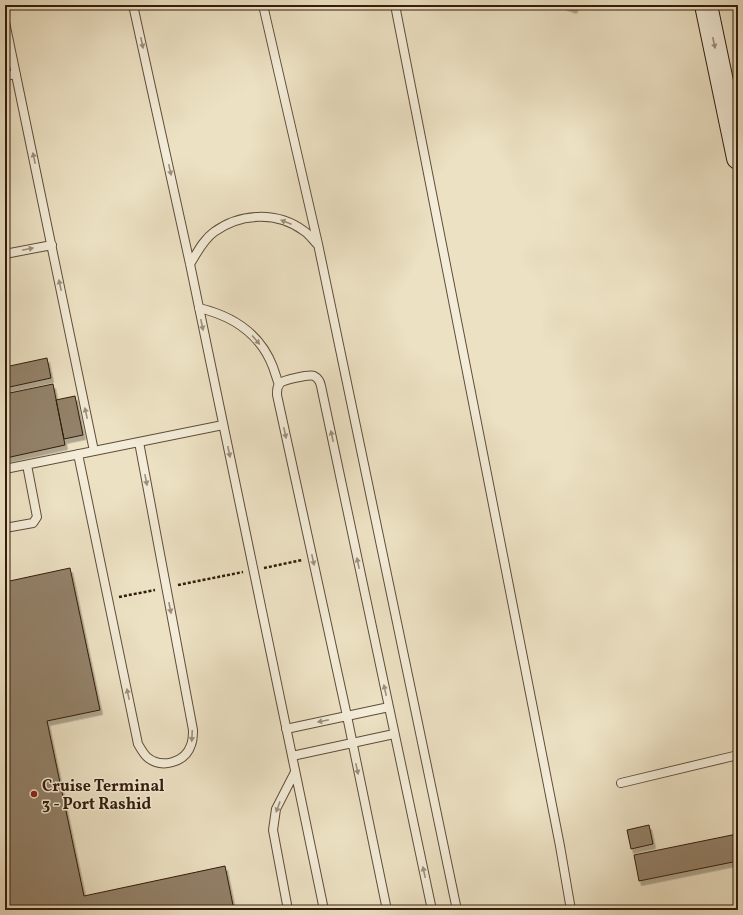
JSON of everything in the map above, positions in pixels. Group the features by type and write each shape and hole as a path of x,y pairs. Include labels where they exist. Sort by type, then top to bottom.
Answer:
{"street":[{"path":"710,6 738,158"}],"lane":[{"path":"133,5 190,264 324,910"},
{"path":"264,5 318,244 457,910"},
{"path":"395,5 560,846 571,910"},
{"path":"5,22 94,451"},
{"path":"5,76 16,74"},
{"path":"190,264 200,247 213,233 230,223 248,217 268,217 286,222 304,231 318,244"},
{"path":"5,254 52,245"},
{"path":"199,308 230,318 244,327 256,338 266,351 279,385"},
{"path":"387,910 347,716 277,395 277,388 284,381 310,375 316,377 320,382 432,910"},
{"path":"5,469 223,425"},
{"path":"78,454 138,744 142,752 155,762 164,764 172,763 186,754 191,746 193,730 139,442"},
{"path":"5,528 33,522 37,517 27,465"},
{"path":"286,729 389,707"},
{"path":"292,756 394,734"},
{"path":"621,783 738,755"},
{"path":"288,910 273,830 276,810 295,772"}],"path":[{"path":"108,599 312,558"}],"building":[{"path":"563,5 576,5 574,9"},
{"path":"47,358 51,378 5,388 5,367"},
{"path":"53,384 65,445 6,458 5,394"},
{"path":"75,396 83,435 64,439 56,400"},
{"name":"Cruise Terminal 3 - Port Rashid","path":"70,568 100,710 47,721 84,896 225,866 234,910 5,910 5,582"},
{"path":"649,825 653,844 631,849 627,830"},
{"path":"737,834 738,861 639,881 634,855"}],"place":[{"name":"Cruise Terminal 3 - Port Rashid","path":"34,794"}]}
